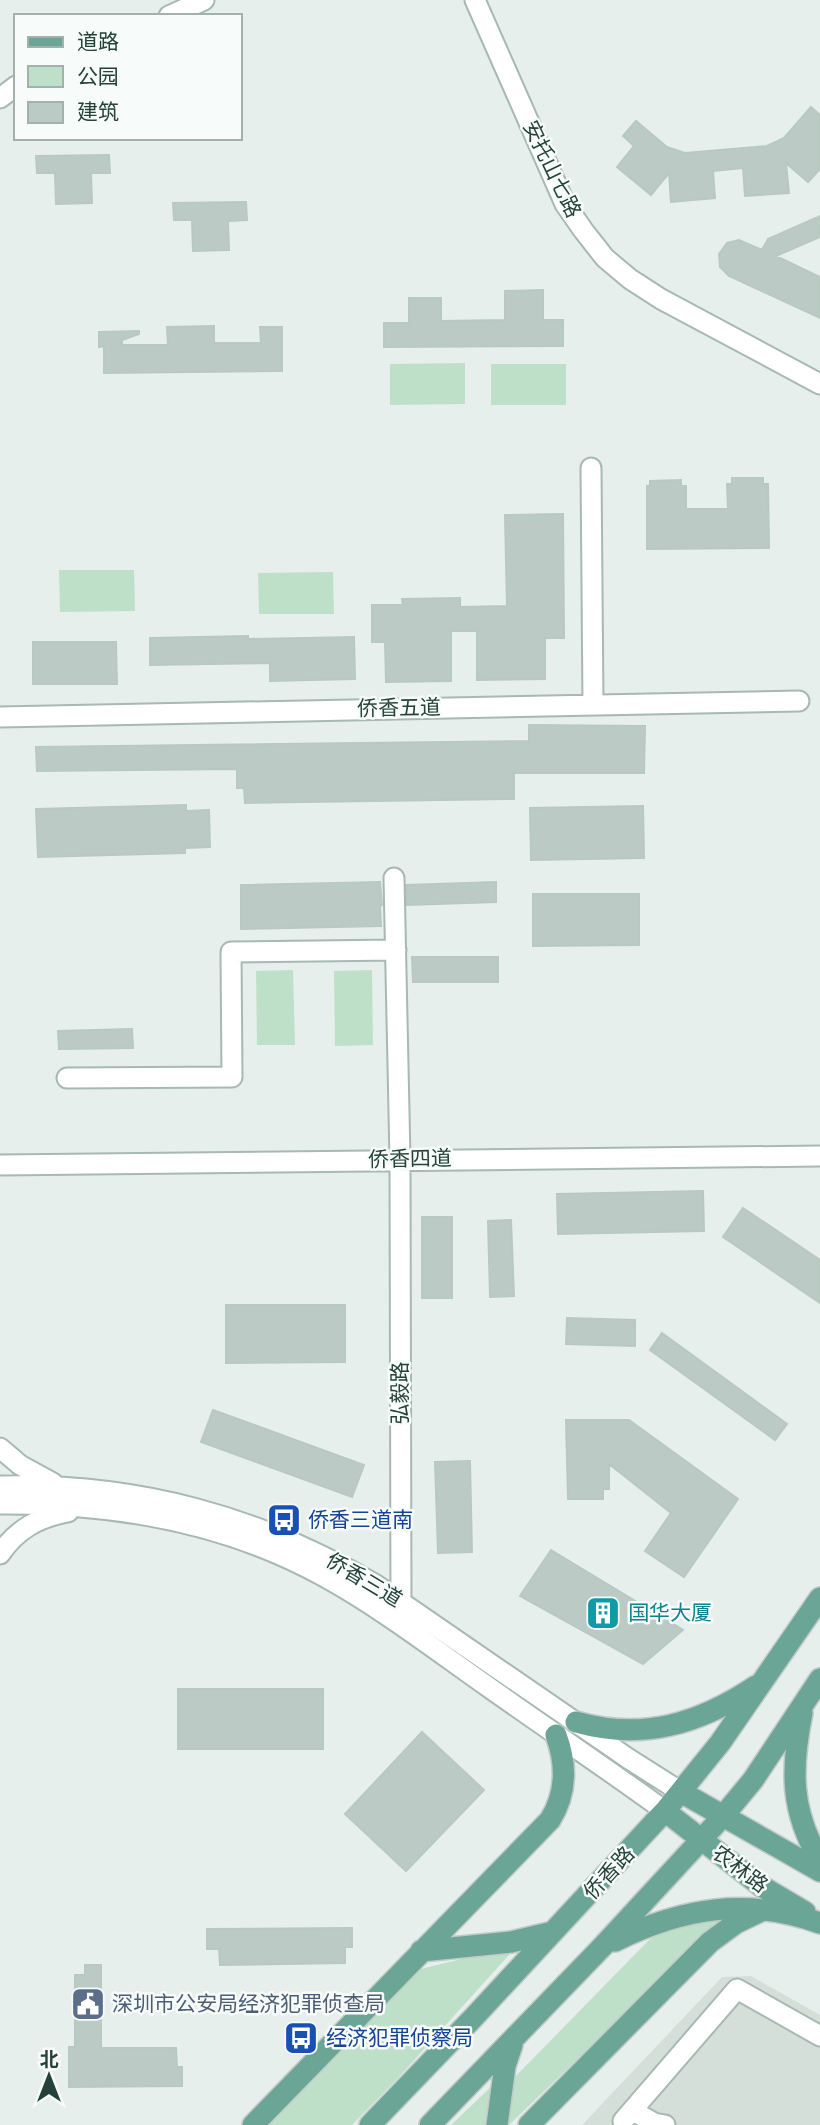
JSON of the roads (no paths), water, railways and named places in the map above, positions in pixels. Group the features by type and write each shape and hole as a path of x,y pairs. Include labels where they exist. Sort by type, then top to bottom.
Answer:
{"main road":[{"name":"侨香路","path":"370,2125 665,1811 720,1743 820,1598"},
{"path":"430,2125 516,2038 724,1815 753,1780 820,1679"},
{"path":"576,1722 621,1730 675,1726 715,1711 764,1681"},
{"path":"804,1703 793,1772 802,1821 820,1860"},
{"path":"253,2125 550,1821 558,1806 564,1778 564,1758 556,1735"},
{"name":"农林路","path":"681,1792 820,1871"},
{"name":"农林路","path":"665,1811 761,1886 820,1921"},
{"path":"603,1946 649,1924 684,1914 725,1908 763,1910 820,1921"},
{"path":"529,2125 710,1942 736,1923 763,1910"},
{"path":"421,1951 511,1942 553,1932"},
{"path":"496,2125 505,2066 516,2038"}],"street":[{"path":"173,14 204,0"},
{"name":"安托山七路","path":"475,0 565,204 605,258 630,279 661,299 820,384"},
{"path":"591,468 593,704"},
{"name":"侨香五道","path":"0,716 799,701"},
{"name":"弘毅路","path":"394,878 400,1159 401,1626"},
{"path":"67,1078 232,1077 231,951 396,950"},
{"name":"侨香四道","path":"0,1165 820,1156"},
{"path":"0,1448 40,1477 74,1488"},
{"name":"侨香三道","path":"0,1486 74,1488 130,1494 170,1501 242,1521 276,1534 344,1566 401,1602 681,1792"},
{"name":"侨香三道","path":"0,1504 103,1509 163,1518 249,1543 322,1576 401,1626 665,1811"},
{"path":"0,1554 22,1530 41,1520 76,1511 103,1509"},
{"path":"665,2125 628,2116 737,1989 820,2036"}],"place":[{"name":"侨香三道南","path":"284,1520"},
{"name":"国华大厦","path":"603,1613"},
{"name":"深圳市公安局经济犯罪侦查局","path":"88,2004"},
{"name":"经济犯罪侦察局","path":"301,2038"}]}
